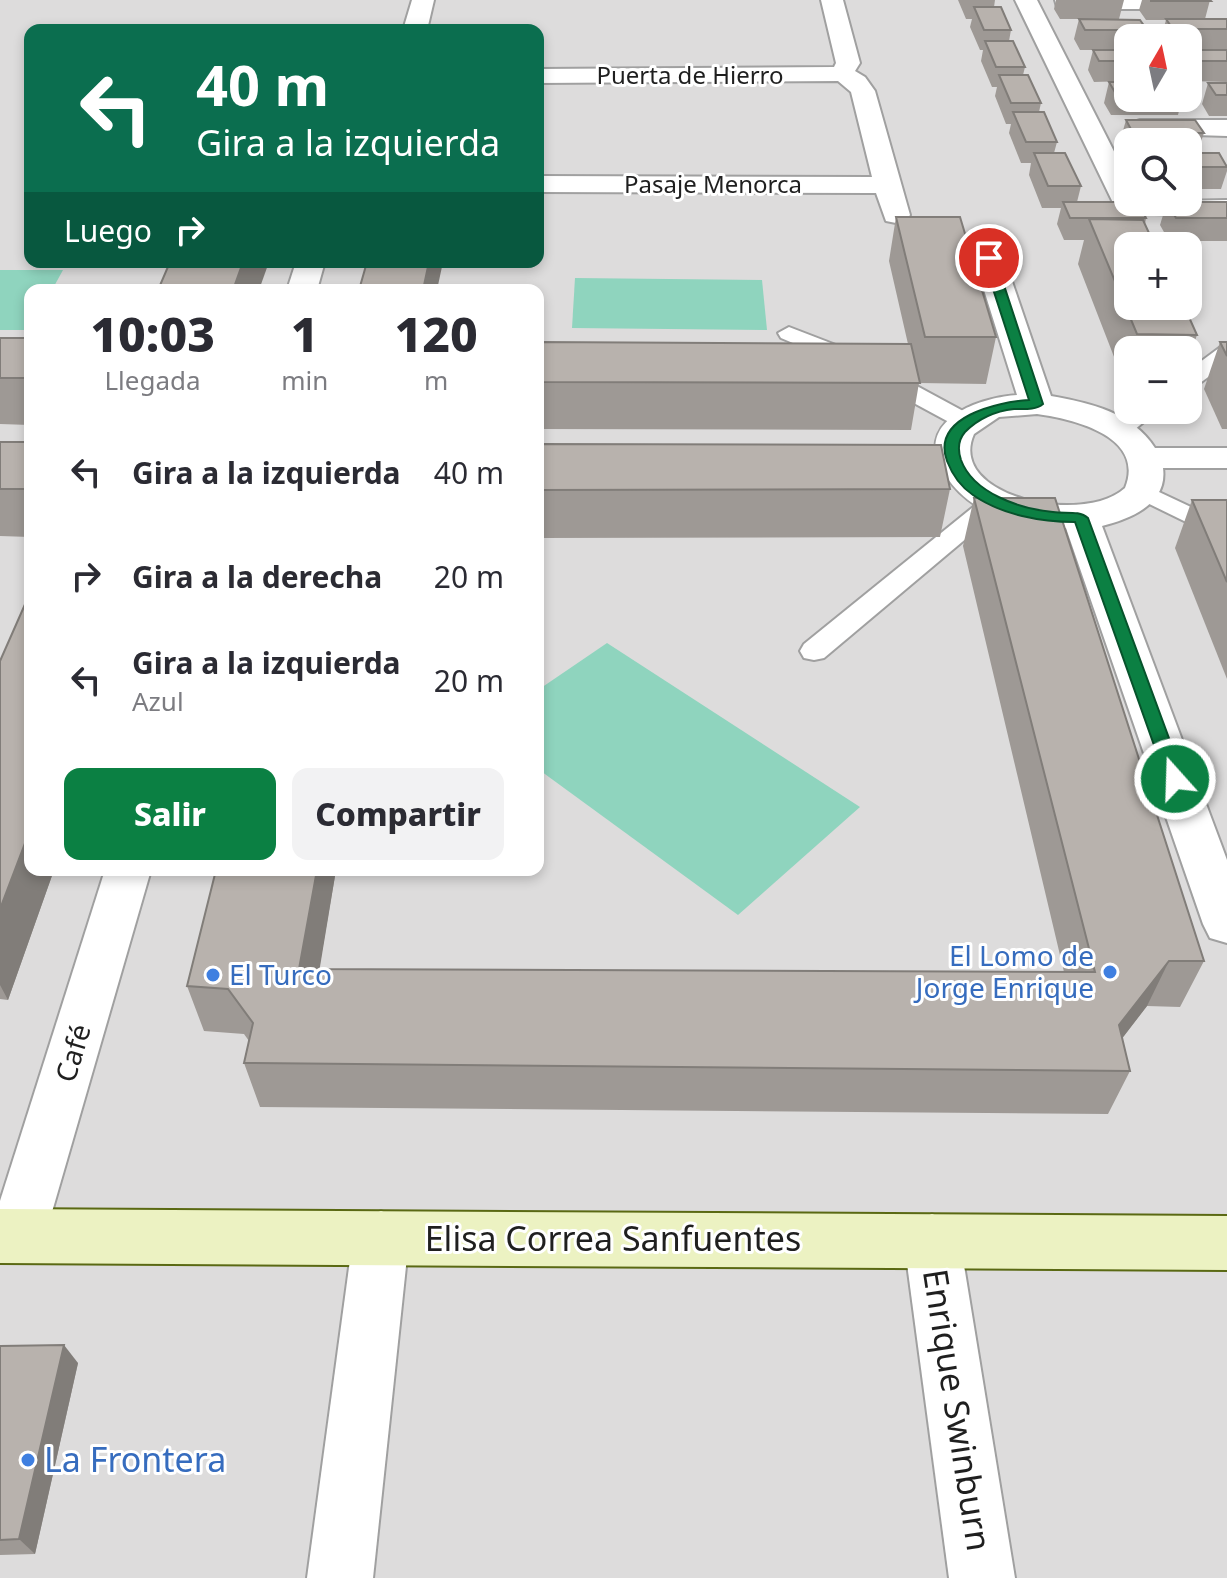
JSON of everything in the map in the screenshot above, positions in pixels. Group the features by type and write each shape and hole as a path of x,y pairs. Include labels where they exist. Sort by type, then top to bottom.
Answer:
{"street":[{"path":"417,24 423,0"},
{"path":"832,0 848,63 842,73 863,91 896,215"},
{"path":"1159,2 1026,1 1128,207 1227,208"},
{"path":"1056,60 1085,60"},
{"name":"Puerta de Hierro","path":"544,76 828,76 842,73"},
{"path":"1089,128 1227,128"},
{"name":"Pasaje Menorca","path":"544,184 888,185"},
{"path":"989,258 1037,404"},
{"path":"1037,404 1069,408 1100,419 1132,439 1144,475 1134,500 1112,512 1081,518 1053,517 1018,510 978,492 958,472 938,460 950,450 956,432 982,413 1010,405 1037,404"},
{"path":"1144,475 1227,458"},
{"path":"1081,518 1227,924"},
{"name":"Café","path":"9,1236 126,876"},
{"name":"Elisa Correa Sanfuentes","path":"9,1236 1227,1243"},
{"path":"340,1578 381,1238"},
{"name":"Enrique Swinburn","path":"932,1241 982,1578"}],"lane":[{"path":"789,333 846,357 968,423"},
{"path":"1202,371 1227,353"},
{"path":"1119,431 1128,424"},
{"path":"1144,475 1227,534"},
{"path":"814,651 997,500"}],"shaded area":[{"path":"0,0 1227,0 1227,1578 0,1578"}],"green space":[{"path":"0,270 63,270 55,284 24,284 24,330 0,330"},
{"path":"575,278 762,280 767,330 572,328"},
{"path":"607,643 860,807 738,915 544,773 544,686"}],"building":[{"path":"1210,0 1211,1 1151,1"},
{"path":"974,7 1001,7 1011,30 984,30"},
{"path":"1079,19 1140,20 1143,24 1114,24 1114,30 1085,30"},
{"path":"1166,19 1227,19 1227,29 1202,29 1202,24 1170,24"},
{"path":"985,41 1013,41 1025,67 996,67"},
{"path":"1093,50 1114,50 1114,61 1099,61"},
{"path":"1202,50 1227,50 1227,61 1202,61"},
{"path":"999,75 1028,75 1041,103 1011,103"},
{"path":"1208,83 1227,83 1227,95 1216,95"},
{"path":"1013,112 1044,112 1057,142 1026,142"},
{"path":"1126,120 1195,120 1201,128 1130,128"},
{"path":"1034,153 1065,153 1081,186 1048,186"},
{"path":"1202,153 1219,153 1227,167 1202,167"},
{"path":"1063,202 1114,202 1114,216 1146,218 1070,218"},
{"path":"1202,202 1227,202 1227,218 1176,218 1202,216"},
{"path":"896,217 960,217 996,337 925,337"},
{"path":"1089,219 1143,220 1149,232 1114,232 1114,279"},
{"path":"167,268 241,268 235,284 161,284"},
{"path":"365,268 428,268 424,284 361,284"},
{"path":"1131,320 1190,320 1197,335 1137,334"},
{"path":"0,338 24,338 24,378 0,378"},
{"path":"544,342 911,344 920,383 544,382"},
{"path":"1220,342 1227,342 1227,356"},
{"path":"0,442 24,442 24,489 0,489"},
{"path":"544,444 941,445 950,489 544,490"},
{"path":"974,498 1055,498 1204,961 1169,961 1119,1025 1130,1071 244,1063 253,1023 228,989 187,986 214,876 316,876 299,969 1095,972"},
{"path":"1192,500 1227,500 1227,582"},
{"path":"24,607 24,846 0,909 0,661"},
{"name":"La Frontera","path":"64,1345 19,1539 0,1540 0,1346"}],"place":[{"name":"El Lomo de Jorge Enrique","path":"1110,972"},
{"name":"El Turco","path":"213,975"},
{"name":"La Frontera","path":"28,1460"}],"route":[{"path":"989,258 1037,404 1010,405 982,413 956,432 950,450 958,472 978,492 1018,510 1053,517 1081,518 1175,779"}]}
